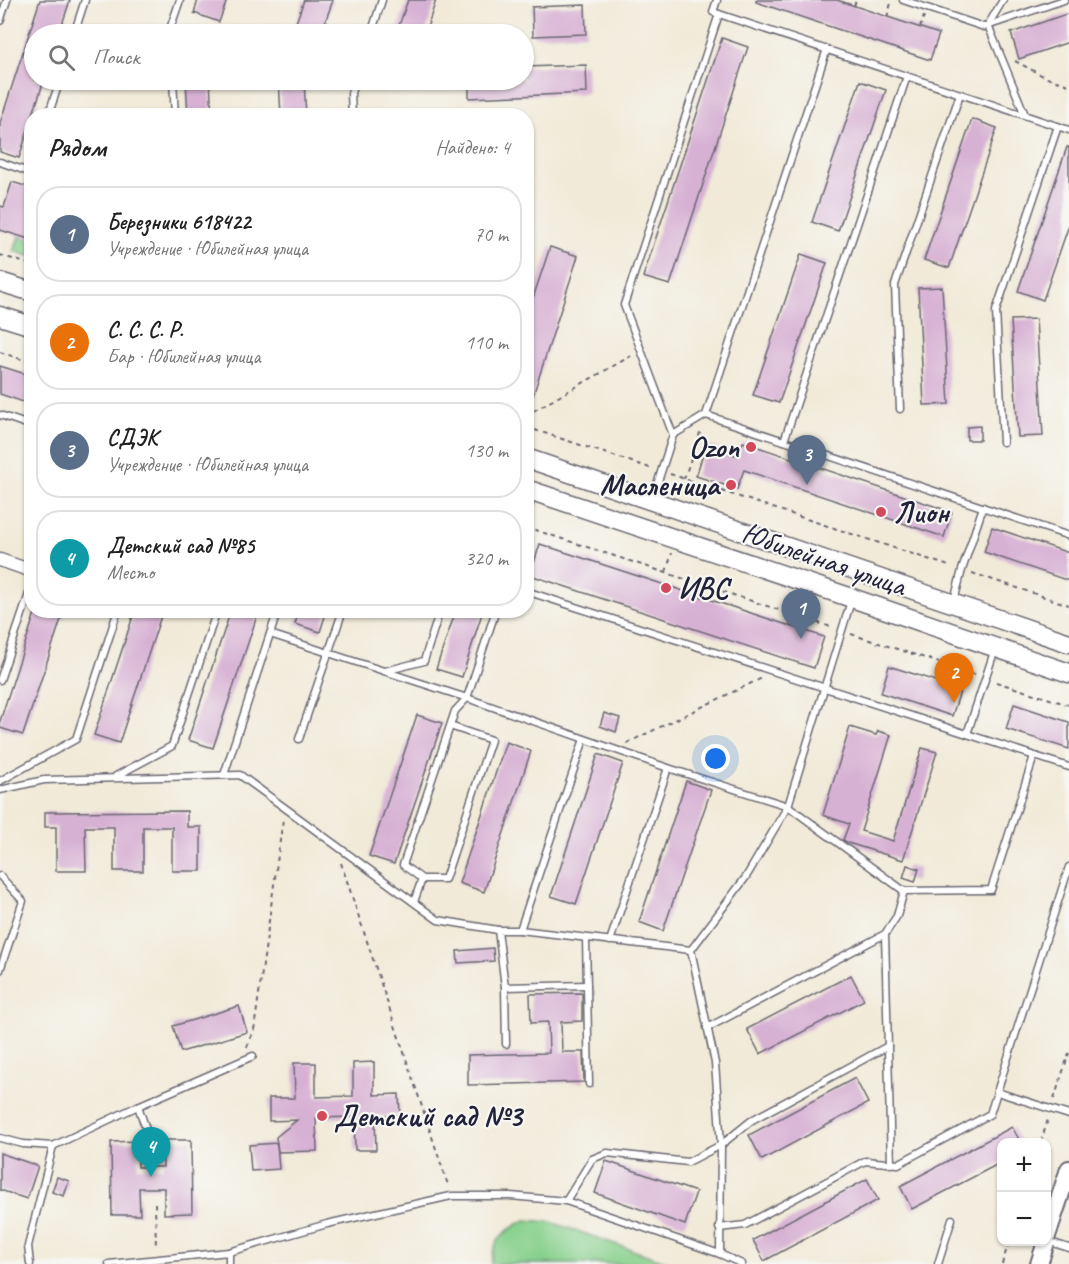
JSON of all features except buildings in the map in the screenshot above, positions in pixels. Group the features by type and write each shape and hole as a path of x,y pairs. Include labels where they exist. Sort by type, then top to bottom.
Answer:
{"main road":[{"path":"0,282 24,290"},
{"path":"0,316 24,324"},
{"name":"Юбилейная улица","path":"534,462 1069,643"},
{"name":"Юбилейная улица","path":"534,491 1069,673"},
{"path":"1051,1225 1069,1169"},
{"path":"1039,1264 1044,1246"}],"street":[{"path":"0,560 24,568"}],"lane":[{"path":"0,21 7,0"},
{"path":"77,24 85,0"},
{"path":"172,24 180,0"},
{"path":"374,24 382,0"},
{"path":"717,0 713,12 1069,130"},
{"path":"903,0 984,27 1064,0"},
{"path":"988,25 1003,0"},
{"path":"652,501 673,435 624,305 719,14"},
{"path":"988,25 1025,115"},
{"path":"673,435 706,415 827,50"},
{"path":"784,441 907,76"},
{"path":"51,108 57,90"},
{"path":"173,90 174,108"},
{"path":"352,90 352,108"},
{"path":"900,409 895,285 960,94"},
{"path":"1003,442 996,311 1058,126"},
{"path":"0,162 24,168"},
{"path":"0,415 24,423"},
{"path":"706,415 1069,536"},
{"path":"953,605 983,507"},
{"path":"534,594 1069,767"},
{"path":"720,1254 721,1145 715,1063 691,950 746,877 788,806 852,598"},
{"path":"0,680 24,609"},
{"path":"0,781 76,739 115,618"},
{"path":"115,777 172,746 214,618"},
{"path":"224,775 275,618"},
{"path":"299,739 340,618"},
{"path":"385,671 424,661 437,618"},
{"path":"450,726 492,740 445,879 422,879 403,865 455,711 467,698 493,618"},
{"path":"270,634 788,806 904,891 991,890 1034,756"},
{"path":"967,735 995,648"},
{"path":"520,930 584,739"},
{"path":"610,940 668,768"},
{"path":"0,790 44,780 240,775 438,920 498,930 520,930 691,950"},
{"path":"719,1228 745,1225 865,1161 898,1164 990,1114 1069,867"},
{"path":"0,876 23,901 0,970"},
{"path":"414,902 422,879"},
{"path":"707,1028 885,934 897,916 904,891"},
{"path":"498,930 505,987 506,1044"},
{"path":"885,934 891,1164"},
{"path":"586,938 589,1084"},
{"path":"505,987 587,985"},
{"path":"566,1201 592,1159 607,1153 688,1161 721,1145 752,1120 888,1046"},
{"path":"0,1138 23,1144 53,1146 253,1056"},
{"path":"997,1092 1069,1115"},
{"path":"138,1106 148,1135"},
{"path":"30,1264 28,1246 53,1146"},
{"path":"109,1264 229,1252 327,1224 451,1196 510,1196 566,1201 720,1254 742,1264"},
{"path":"938,1264 952,1220"},
{"path":"1051,1243 1069,1248"},
{"path":"229,1252 229,1264"}],"path":[{"path":"854,6 856,0"},
{"path":"887,17 892,0"},
{"path":"1012,56 1017,64 1069,85"},
{"path":"0,255 24,262"},
{"path":"534,410 641,350"},
{"path":"0,352 24,360"},
{"path":"684,479 706,415"},
{"path":"534,430 1069,605"},
{"path":"534,529 1069,705"},
{"path":"614,750 774,672"},
{"path":"242,1059 254,1030 285,807"},
{"path":"334,843 451,1196"},
{"path":"1042,1138 1069,1053"},
{"path":"155,1203 156,1260"},
{"path":"1002,1264 1008,1246"}],"green space":[{"path":"19,236 24,238 24,255 14,251"},
{"path":"525,1220 551,1222 673,1264 491,1264 494,1248 500,1237"}],"place":[{"name":"Ozon","path":"751,447"},
{"name":"Масленица","path":"731,485"},
{"name":"СДЭК","path":"807,485"},
{"name":"Лион","path":"881,512"},
{"name":"ИВС","path":"666,588"},
{"name":"Березники 618422","path":"801,639"},
{"name":"С. С. С. Р.","path":"954,703"},
{"name":"Детский сад №3","path":"322,1116"},
{"name":"Детский сад №85","path":"151,1177"}]}
